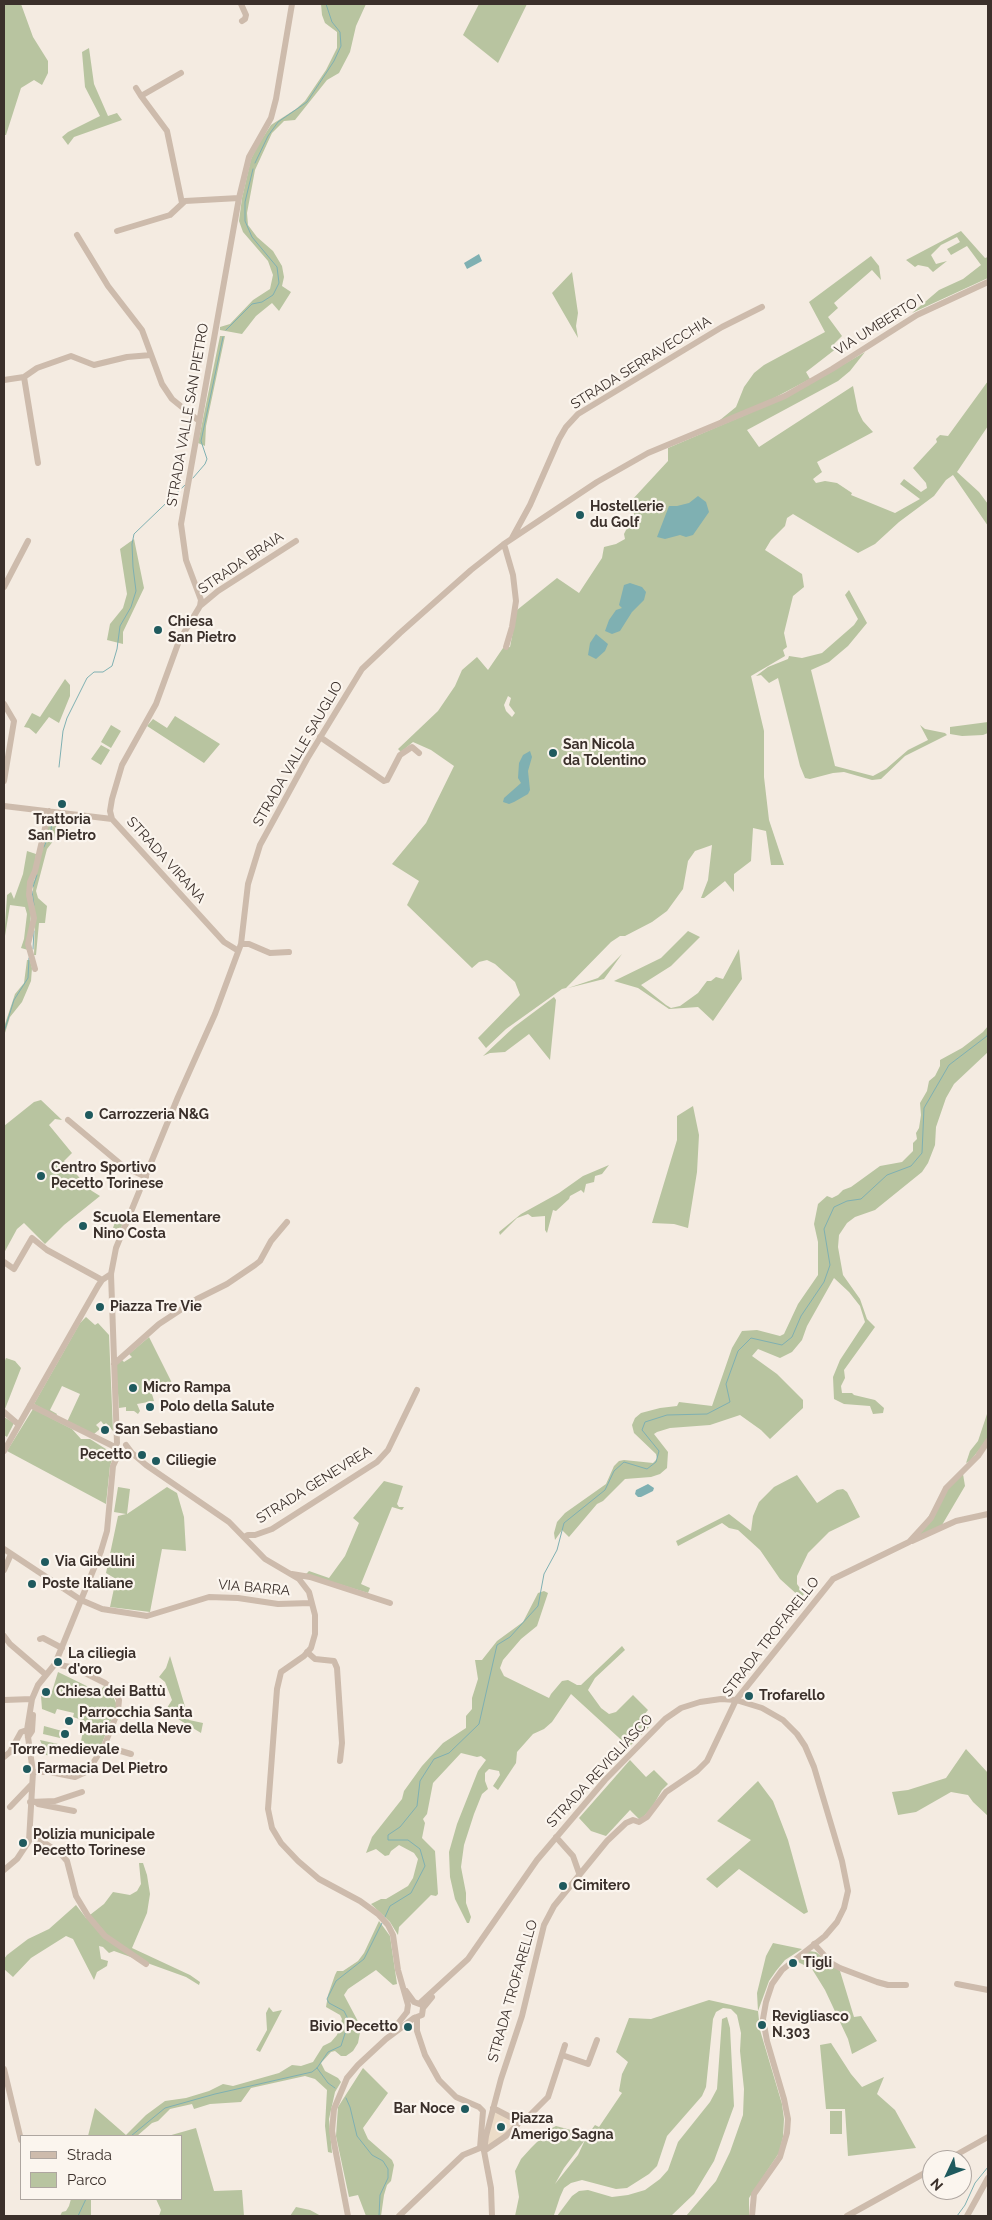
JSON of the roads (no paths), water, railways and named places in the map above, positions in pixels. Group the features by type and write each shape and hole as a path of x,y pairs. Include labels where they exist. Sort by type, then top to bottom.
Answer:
{"street":[{"path":"241,4 246,15 245,20 242,21"},
{"name":"STRADA VALLE SAN PIETRO","path":"200,606 201,600 186,560 181,524 239,198 249,157 271,118 292,4"},
{"path":"141,96 181,73"},
{"path":"136,88 167,131 182,203"},
{"path":"117,230 170,214 185,201 206,198 239,198"},
{"path":"77,235 108,286 142,330 162,384 172,400 200,421"},
{"name":"VIA UMBERTO I","path":"785,396 832,369 917,315 988,282"},
{"name":"STRADA SERRAVECCHIA","path":"512,539 530,505 559,439 566,427 578,414 722,327 762,308"},
{"path":"4,380 24,377 37,368 71,356 94,365 127,357 151,355"},
{"path":"24,377 38,463"},
{"name":"STRADA VALLE SAUGLIO","path":"119,1446 116,1433 110,1274 116,1248 215,1014 239,947 248,884 260,845 279,807 362,669 407,626 504,544 597,482 648,453 785,396"},
{"path":"4,587 28,541"},
{"name":"STRADA BRAIA","path":"200,606 226,586 296,541"},
{"path":"504,544 514,575 516,602 512,627 506,647"},
{"path":"112,819 110,811 112,799 122,765 156,704 179,641 200,606"},
{"path":"4,704 14,721 4,781"},
{"path":"320,738 384,781 387,780 400,755 412,747 419,754"},
{"name":"STRADA VIRANA","path":"4,806 112,819 224,942 239,947"},
{"path":"35,969 28,944 34,918 29,895 30,882 35,871 48,811"},
{"path":"239,947 249,944 270,952 290,952"},
{"path":"68,1120 123,1166 146,1177"},
{"path":"114,1364 160,1324 197,1299 227,1284 260,1261 272,1241 287,1222"},
{"path":"4,1262 14,1269 32,1238 47,1250 102,1280"},
{"path":"4,1451 102,1280 110,1274"},
{"name":"STRADA GENEVREA","path":"244,1537 248,1534 255,1535 272,1529 377,1462 388,1450 417,1390"},
{"path":"30,1405 132,1453 228,1522 265,1559 291,1574 306,1587 315,1615 315,1634 311,1648 281,1672 276,1689 268,1809 272,1828 287,1849 319,1879 360,1901 378,1914 388,1925 393,1935 402,1986 414,2006 417,2031 425,2055 439,2080 456,2097 479,2106 483,2111 482,2149 491,2188 492,2216"},
{"path":"4,1412 18,1424"},
{"name":"STRADA TROFARELLO","path":"493,2108 522,2016 544,1925 554,1906 607,1841 626,1823 633,1820 640,1822 647,1817 666,1792 697,1771 707,1761 736,1700 833,1579 909,1542 931,1518 946,1488 978,1456 988,1441"},
{"path":"4,1756 20,1732 27,1733 32,1731 36,1700 62,1648 95,1567 105,1537 113,1466 119,1446"},
{"path":"909,1542 956,1521 988,1514"},
{"path":"4,1549 81,1600"},
{"path":"4,1570 11,1554"},
{"path":"291,1574 310,1577 390,1603"},
{"name":"VIA BARRA","path":"81,1600 102,1609 147,1616 209,1596 278,1604 311,1603"},
{"path":"4,1636 10,1644 45,1674"},
{"path":"40,1638 62,1648"},
{"path":"307,1652 315,1658 334,1661 337,1668 342,1743 340,1761"},
{"path":"4,1870 24,1850 30,1833 30,1785 33,1772 27,1733 32,1699 45,1674 54,1665"},
{"path":"33,1772 50,1772 75,1777 88,1771 104,1746 118,1710 119,1700 114,1690 106,1683 75,1668 54,1665"},
{"path":"4,1700 32,1699"},
{"name":"STRADA REVIGLIASCO","path":"386,2039 422,2015 414,2006 468,1959 537,1860 605,1780 666,1718 681,1708 700,1702 721,1699 736,1700 762,1708 782,1720 805,1746 814,1767 842,1861 848,1890 844,1908 838,1922 825,1936 782,1970 772,1984 766,2002 763,2020 788,2118 787,2133 780,2157 754,2194 752,2216"},
{"path":"104,1746 131,1754"},
{"path":"10,1807 30,1785"},
{"path":"30,1802 55,1801 82,1792"},
{"path":"30,1802 50,1808 74,1811"},
{"path":"30,1833 61,1854 67,1861 76,1896 88,1916 105,1936 146,1964"},
{"path":"556,1837 573,1856 579,1873"},
{"path":"814,1944 826,1959 840,1968 883,1984 906,1985"},
{"path":"957,1984 988,1990"},
{"path":"348,2216 334,2148 332,2131 334,2109 347,2078 386,2039 414,2006"},
{"path":"562,2055 588,2064 597,2040"},
{"path":"399,2216 463,2155 482,2149 506,2136 548,2097 565,2045"},
{"path":"4,2068 20,2136"},
{"path":"482,2149 493,2108 520,2122"},
{"path":"965,2150 988,2137"},
{"path":"847,2216 922,2174"},
{"path":"966,2216 988,2178"}],"water":[{"path":"479,254 482,261 467,269 464,263"},
{"path":"698,496 706,502 709,512 693,535 686,537 680,535 665,539 657,537 669,506 689,503"},
{"path":"630,583 642,587 646,592 644,600 632,612 620,631 612,634 605,631 609,620 616,610 622,608 619,605 624,585"},
{"path":"596,634 608,644 605,651 596,659 588,655 590,643"},
{"path":"530,751 532,757 528,771 530,790 528,794 509,804 503,802 504,798 521,783 518,778 519,763 523,755"},
{"path":"648,1484 654,1488 653,1491 641,1497 635,1494 636,1490"}],"waterway":[{"path":"255,163 268,136 278,122 307,102 334,61 341,46 340,32 332,22 326,4"},
{"path":"226,330 252,304 262,302 273,295 279,283 277,267 252,237 245,221 245,202 253,169"},
{"path":"193,478 207,459 201,441 223,337"},
{"path":"59,767 63,731 67,718 87,678 94,672 103,672 112,666 117,649 120,626 131,607 136,591 132,544 134,534 185,485"},
{"path":"44,847 51,830 52,818"},
{"path":"33,887 37,875"},
{"path":"32,891 34,905"},
{"path":"33,949 34,931"},
{"path":"4,1032 14,1000 28,978 29,958"},
{"path":"385,1917 390,1906 411,1893 425,1866 420,1849 408,1840 388,1840 388,1835 400,1827 417,1806 420,1781 434,1759 449,1753 479,1724 497,1645 510,1637 538,1606 544,1574 557,1550 564,1523 605,1490 614,1471 624,1462 647,1469 656,1462 659,1451 642,1430 645,1422 667,1415 707,1414 730,1402 726,1384 738,1351 751,1338 782,1345 792,1337 801,1316 824,1282 830,1265 824,1229 834,1207 847,1201 861,1199 887,1175 911,1166 922,1153 924,1108 949,1065 987,1036 988,1032"},
{"path":"132,2135 165,2108 215,2094 312,2072 317,2068 328,2052 341,2046 349,2021 344,2011 329,2003 327,1999 336,1981 364,1959 382,1923"},
{"path":"317,2068 328,2083 335,2088"},
{"path":"346,2098 357,2136 372,2155 383,2161 388,2169 388,2178 380,2195 379,2216"},
{"path":"957,2216 965,2205 975,2183 988,2167"},
{"path":"78,2216 86,2200"}],"place":[{"name":"Hostellerie du Golf","path":"580,515"},
{"name":"Chiesa San Pietro","path":"158,630"},
{"name":"San Nicola da Tolentino","path":"553,753"},
{"name":"Trattoria San Pietro","path":"62,804"},
{"name":"Carrozzeria N&G","path":"89,1115"},
{"name":"Centro Sportivo Pecetto Torinese","path":"41,1176"},
{"name":"Scuola Elementare Nino Costa","path":"83,1226"},
{"name":"Piazza Tre Vie","path":"100,1307"},
{"name":"Micro Rampa","path":"133,1388"},
{"name":"Polo della Salute","path":"150,1407"},
{"name":"San Sebastiano","path":"105,1430"},
{"name":"Pecetto","path":"142,1455"},
{"name":"Ciliegie","path":"156,1461"},
{"name":"Via Gibellini","path":"45,1562"},
{"name":"Poste Italiane","path":"32,1584"},
{"name":"La ciliegia d'oro","path":"58,1662"},
{"name":"Chiesa dei Battù","path":"46,1692"},
{"name":"Trofarello","path":"749,1696"},
{"name":"Parrocchia Santa Maria della Neve","path":"69,1721"},
{"name":"Torre medievale","path":"65,1734"},
{"name":"Farmacia Del Pietro","path":"27,1769"},
{"name":"Polizia municipale Pecetto Torinese","path":"23,1843"},
{"name":"Cimitero","path":"563,1886"},
{"name":"Tigli","path":"793,1963"},
{"name":"Revigliasco N.303","path":"762,2025"},
{"name":"Bivio Pecetto","path":"408,2027"},
{"name":"Bar Noce","path":"465,2109"},
{"name":"Piazza Amerigo Sagna","path":"501,2127"}]}
